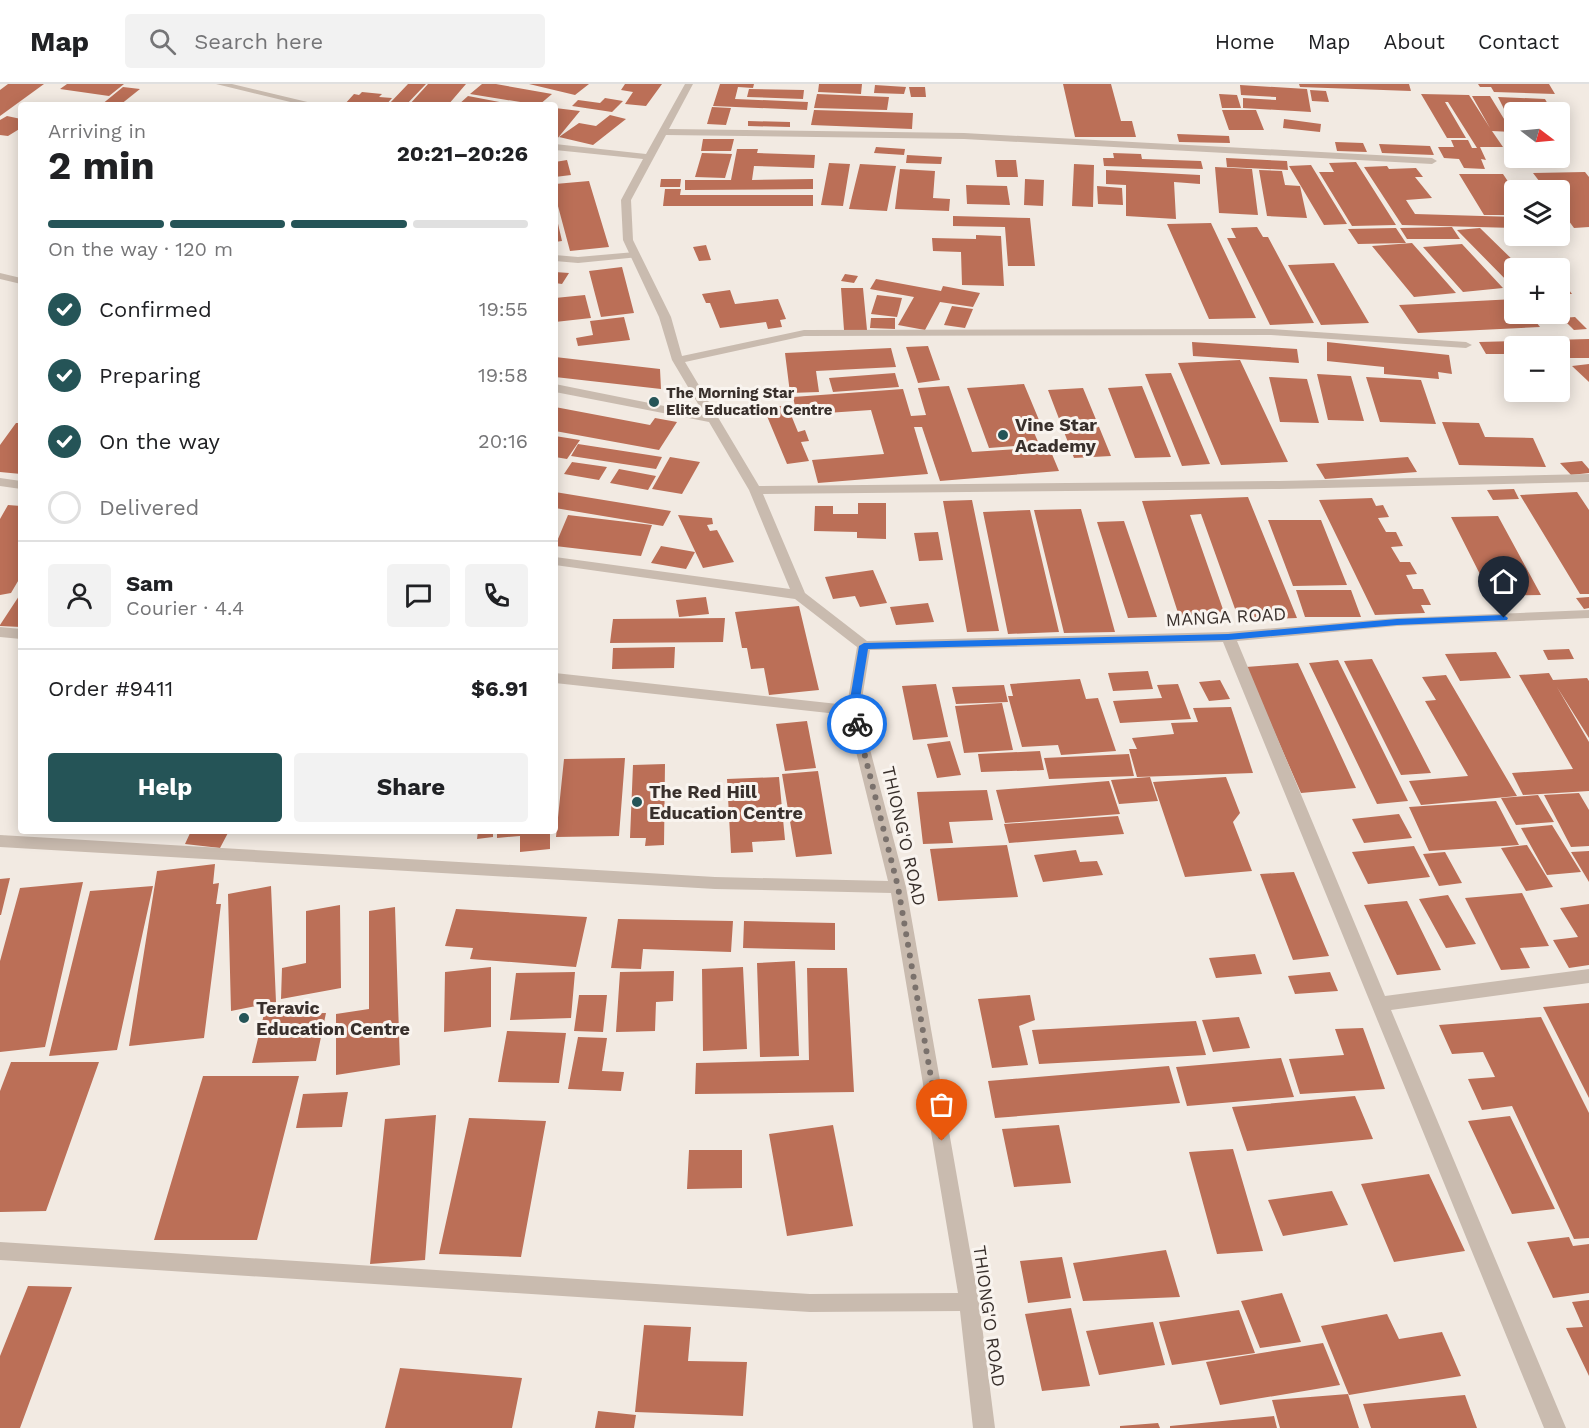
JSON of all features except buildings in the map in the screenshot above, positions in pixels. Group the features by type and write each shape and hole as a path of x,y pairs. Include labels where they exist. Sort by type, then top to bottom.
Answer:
{"street":[{"path":"220,84 301,102"},
{"path":"688,84 626,200 628,240 664,316 678,360 755,490 799,595 864,646"},
{"path":"662,132 952,136 1432,161"},
{"path":"558,147 648,157"},
{"path":"558,258 578,260 636,255"},
{"path":"0,276 18,279"},
{"path":"678,360 804,333 1271,332 1466,345"},
{"path":"558,389 713,418"},
{"path":"755,490 1279,485 1589,478"},
{"path":"0,482 18,485"},
{"path":"558,561 799,595"},
{"name":"MANGA ROAD","path":"864,646 1228,637 1397,622 1589,614"},
{"path":"0,632 18,634"},
{"path":"1228,637 1555,1428"},
{"name":"THIONG'O ROAD","path":"864,646 853,711 898,887 969,1302 984,1428"},
{"path":"558,678 853,711"},
{"path":"0,841 703,882 898,887"},
{"path":"1380,1004 1589,976"},
{"path":"0,1251 810,1303 969,1302"}],"way so far":[{"path":"857,724 898,887 942,1141"}],"place":[{"name":"The Morning Star Elite Education Centre","path":"654,402"},
{"name":"Vine Star Academy","path":"1003,435"},
{"name":"The Red Hill Education Centre","path":"637,802"},
{"name":"Teravic Education Centre","path":"244,1018"}],"route":[{"path":"857,724 853,711 864,646 1228,637 1397,622 1504,618"}]}
